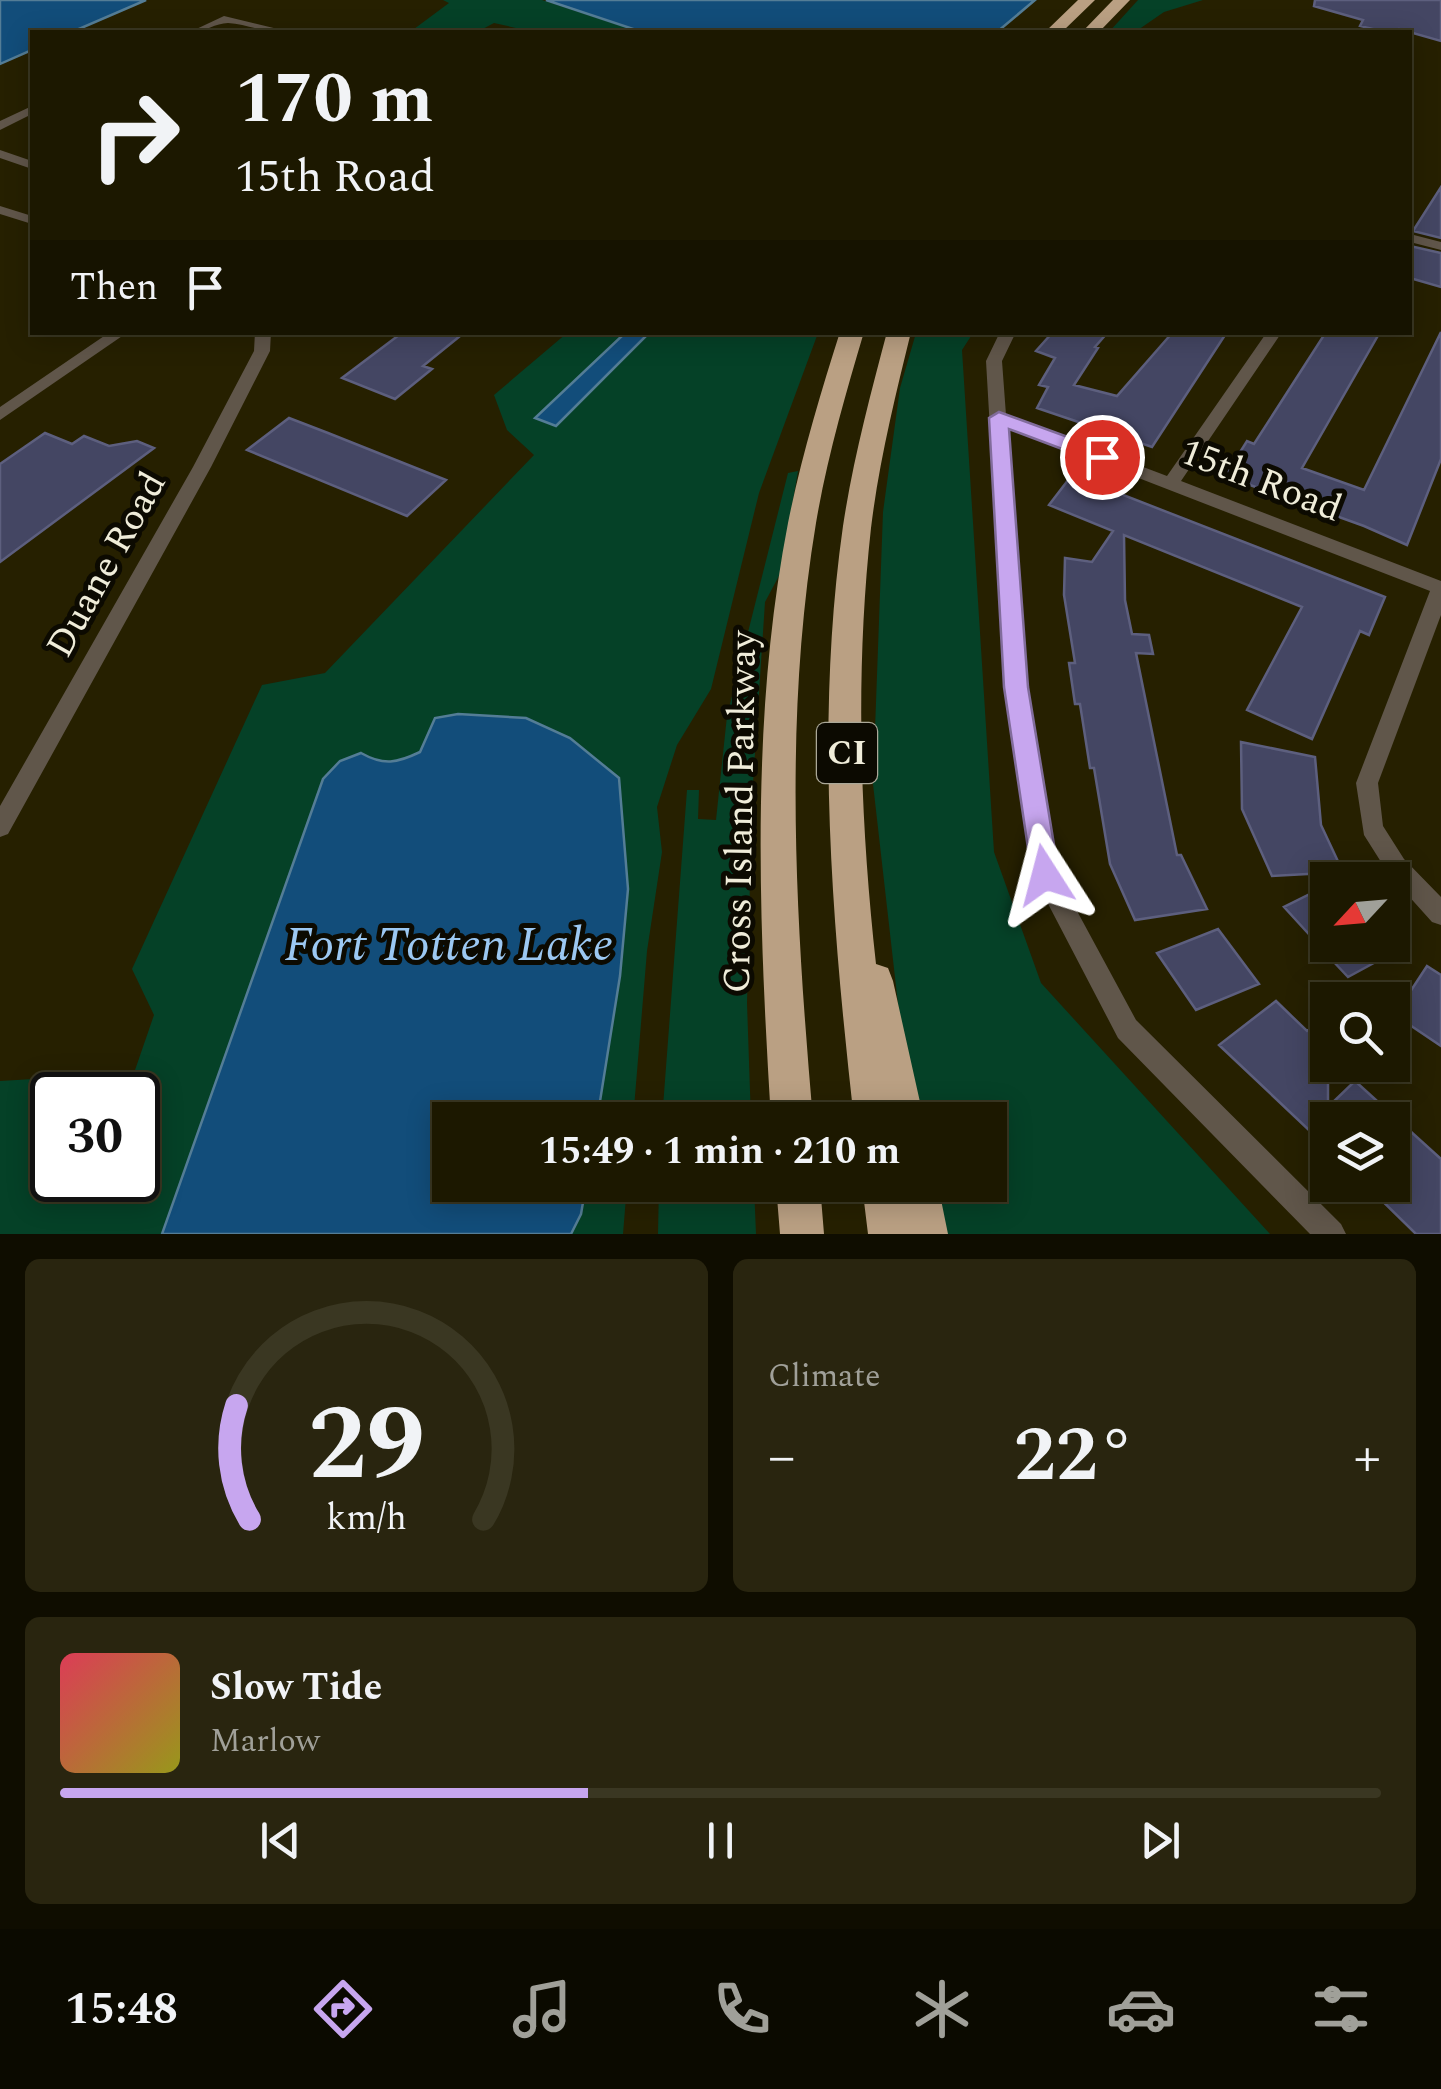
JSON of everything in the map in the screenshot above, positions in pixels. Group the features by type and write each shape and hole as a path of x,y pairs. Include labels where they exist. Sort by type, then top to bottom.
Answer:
{"highway":[{"path":"1055,30 1086,0"},
{"path":"1092,30 1122,0"},
{"name":"Cross Island Parkway","path":"791,1102 781,905 783,704 796,573 814,465 851,335"},
{"name":"CI","path":"873,1102 862,1026 851,880 848,632 864,478 882,388 898,335"},
{"path":"851,880 899,1102"},
{"path":"799,1202 802,1234"},
{"path":"886,1202 890,1234"},
{"path":"919,1202 926,1234"}],"street":[{"path":"199,30 224,19 270,30"},
{"path":"0,126 30,111"},
{"path":"0,154 30,164"},
{"path":"0,210 30,219"},
{"path":"1412,239 1441,246"},
{"path":"0,415 117,335"},
{"name":"Duane Road","path":"0,827 208,457 262,351 263,335"},
{"path":"1007,335 994,362 1016,687 1045,875 1127,1029 1331,1234"},
{"path":"1172,483 1273,335"},
{"name":"15th Road","path":"999,418 1441,589"},
{"path":"1441,589 1367,783 1372,828 1396,866 1441,914"}],"green space":[{"path":"443,0 542,0 634,30 525,30 494,23 481,30 413,30 449,3"},
{"path":"1138,0 1203,0 1164,12 1138,30 1111,30"},
{"path":"565,335 623,335 536,418 556,426 647,335 817,335 759,493 711,689 677,745 657,807 662,852 647,951 634,1102 600,1102 620,976 628,889 435,719 420,752 323,779 162,1234 0,1234 0,1081 30,1079 30,1202 160,1202 160,1072 134,1072 154,1015 132,969 262,685 325,673 534,455 507,430 494,395"},
{"path":"915,335 972,335 962,350 994,852 1041,983 1270,1234 939,1234 932,1202 1007,1202 1007,1102 912,1102 906,1074 873,784 883,512 900,388"},
{"path":"798,471 781,572 765,602 752,798 747,1003 750,1102 663,1102 687,790 699,790 698,819 716,820 727,716 788,473"},
{"path":"583,1202 626,1202 623,1234 571,1234"},
{"path":"659,1202 755,1202 756,1234 658,1234"}],"water":[{"path":"0,0 146,0 77,30 30,30 30,51 0,64"},
{"path":"546,0 1035,0 999,30 636,30"},
{"path":"623,335 647,335 556,426 535,418"},
{"name":"Fort Totten Lake","path":"458,714 526,718 570,738 619,778 628,889 620,976 600,1102 432,1102 432,1202 583,1202 571,1234 162,1234 323,779 340,761 361,753 390,762 420,752 435,718"}],"building":[{"path":"1315,0 1441,0 1441,41 1412,30 1360,26 1363,20 1314,6"},
{"path":"1441,187 1441,238 1413,231"},
{"path":"1412,246 1441,253 1441,287 1412,279"},
{"path":"1441,332 1441,459 1407,545 1225,476 1247,441 1254,444 1324,335 1378,335 1302,468 1364,490"},
{"path":"399,335 461,335 423,366 432,369 395,399 342,378"},
{"path":"1050,335 1105,335 1074,385 1117,396 1170,335 1225,335 1152,447 1037,408 1048,387 1039,385 1055,358 1036,351"},
{"path":"289,418 446,480 407,516 247,450"},
{"path":"45,433 72,444 84,436 109,446 137,441 154,448 0,562 0,464"},
{"path":"1072,475 1385,597 1369,635 1360,631 1312,739 1247,710 1302,607 1124,535 1125,600 1132,634 1149,635 1153,654 1136,653 1177,855 1181,855 1207,909 1135,920 1110,864 1080,704 1075,704 1069,663 1075,663 1064,595 1065,558 1092,562 1113,531 1049,505"},
{"path":"1241,742 1315,757 1321,825 1338,862 1310,862 1310,874 1272,876 1242,809"},
{"path":"1310,894 1310,935 1284,907"},
{"path":"1218,929 1259,984 1196,1010 1157,953"},
{"path":"1334,962 1376,962 1348,977"},
{"path":"1427,966 1441,975 1441,1046 1410,1025 1410,992"},
{"path":"1276,1001 1307,1031 1310,1029 1310,1082 1328,1082 1328,1102 1310,1102 1310,1131 1219,1045"},
{"path":"1354,1082 1378,1102 1333,1102"},
{"path":"1410,1131 1441,1159 1441,1234 1416,1234 1383,1202 1410,1202"}],"route":[{"path":"1045,875 1016,687 999,418 1102,457"}]}
